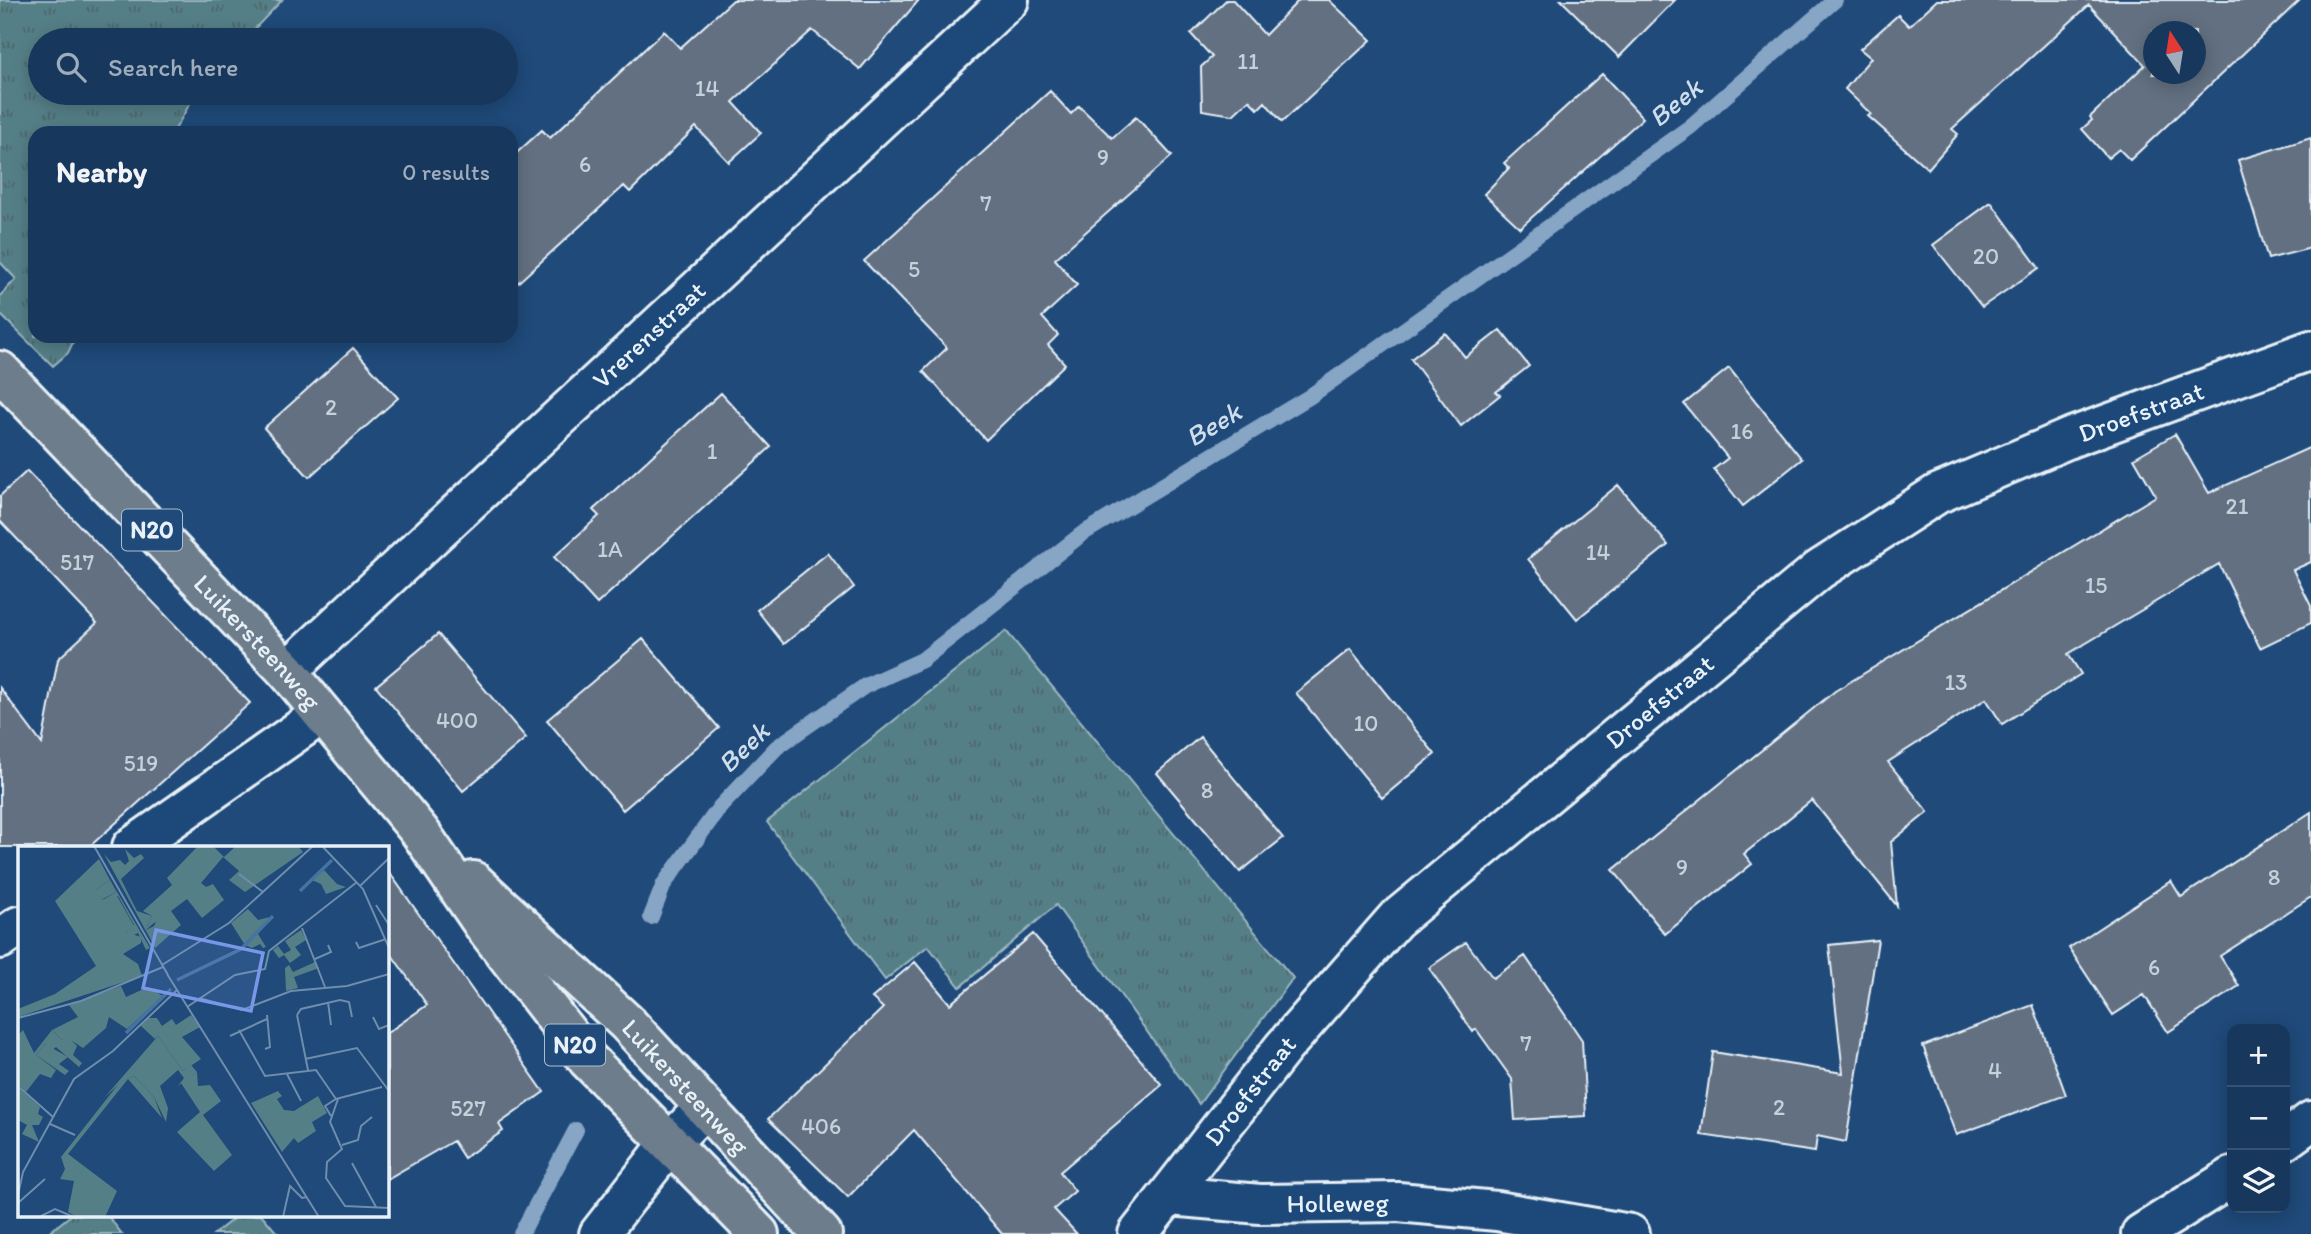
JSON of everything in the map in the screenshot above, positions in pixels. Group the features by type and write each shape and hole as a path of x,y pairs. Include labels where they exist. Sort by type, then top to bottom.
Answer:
{"main road":[{"name":"Luikersteenweg","path":"0,372 287,671 420,832 485,926 587,1060 759,1234"},
{"name":"Luikersteenweg","path":"420,832 627,1023 822,1234"}],"street":[{"name":"Vrerenstraat","path":"287,671 1009,0"},
{"name":"Droefstraat","path":"1138,1234 1283,1048 1395,920 1819,570 1937,494 2072,437 2311,351"},
{"path":"133,846 322,714"},
{"path":"0,939 18,927"},
{"path":"599,1234 670,1143 704,1108"},
{"path":"2290,1136 2311,1121"},
{"path":"2141,1234 2227,1180"},
{"name":"Holleweg","path":"1170,1196 1260,1203 1398,1202 1497,1212 1619,1233"}],"green space":[{"path":"0,0 282,0 255,28 28,28 28,105 189,105 177,126 28,126 28,341 0,314 0,296 16,279 0,262"},
{"path":"30,343 73,343 68,353 53,366"},
{"path":"1006,631 1293,978 1199,1104 1056,905 960,987 928,946 885,980 767,822"},
{"path":"70,1216 108,1216 122,1234 47,1234"},
{"path":"237,1216 263,1216 278,1234 214,1234"}],"building":[{"path":"733,0 919,0 860,69 812,30 733,102 761,133 729,162 696,127 630,192 624,186 518,283 518,152 542,130 550,138 664,31 680,48"},
{"path":"1226,0 1233,0 1265,35 1299,0 1329,0 1371,40 1282,122 1265,102 1258,109 1249,100 1233,115 1202,110 1201,67 1212,57 1191,34"},
{"path":"1561,0 1675,0 1619,57"},
{"path":"1937,0 2300,0 2130,160 2119,149 2108,158 2082,129 2092,120 2090,117 2143,67 2143,84 2206,84 2206,21 2143,21 2143,63 2089,5 1952,129 1958,134 1928,169 1868,116 1871,114 1845,89 1871,58 1860,49 1898,15 1909,26"},
{"path":"1602,74 1643,118 1520,228 1484,194 1509,168 1504,163"},
{"path":"1050,91 1071,114 1079,106 1112,138 1136,117 1172,156 1055,259 1077,285 1042,317 1058,335 1048,345 1065,364 986,440 923,371 947,348 864,261"},
{"path":"2311,138 2311,248 2268,259 2238,160"},
{"path":"1991,202 2039,268 1982,307 1933,245"},
{"path":"1500,330 1529,366 1496,392 1500,395 1461,426 1411,359 1445,333 1465,357"},
{"path":"353,348 398,398 309,477 264,428"},
{"path":"1729,368 1802,459 1743,506 1714,469 1728,458 1684,404"},
{"path":"721,393 771,447 597,604 554,557 599,516 593,510"},
{"path":"2175,434 2209,493 2311,447 2311,562 2293,570 2311,606 2311,623 2260,648 2219,564 2068,654 2081,674 2002,724 1986,699 1888,762 1928,812 1891,842 1897,906 1812,800 1744,854 1752,864 1665,934 1613,870 1835,691 2156,496 2134,458"},
{"path":"27,471 250,703 90,846 0,847 0,688 42,744 58,659 97,623 0,521 0,496"},
{"path":"1618,485 1668,545 1577,619 1528,559"},
{"path":"828,553 854,587 784,644 757,610"},
{"path":"438,634 526,738 463,791 376,686"},
{"path":"643,639 719,728 623,810 547,720"},
{"path":"1350,649 1435,754 1382,798 1296,693"},
{"path":"1200,737 1283,838 1240,872 1157,773"},
{"path":"2311,812 2311,897 2220,956 2239,986 2168,1032 2144,995 2113,1015 2069,948 2171,881 2181,897"},
{"path":"388,870 544,1092 499,1124 503,1131 464,1158 453,1141 388,1178 388,1032 427,1005 388,949"},
{"path":"1033,934 1162,1085 1060,1172 1075,1191 1054,1209 1077,1234 1002,1234 914,1130 848,1197 768,1119 883,1008 872,998 915,962 950,1004"},
{"path":"1878,940 1846,1142 1817,1136 1815,1152 1701,1135 1713,1052 1843,1073 1829,945"},
{"path":"1466,942 1493,978 1525,956 1582,1040 1586,1116 1515,1120 1512,1079 1476,1029 1473,1032 1429,968"},
{"path":"2033,1005 2066,1095 1956,1135 1923,1046"}],"waterway":[{"name":"Beek","path":"651,917 664,884 720,807 777,747 865,686 922,660 1082,534 1309,397 1690,127 1835,0"},
{"name":"Beek","path":"521,1234 576,1130"}]}
